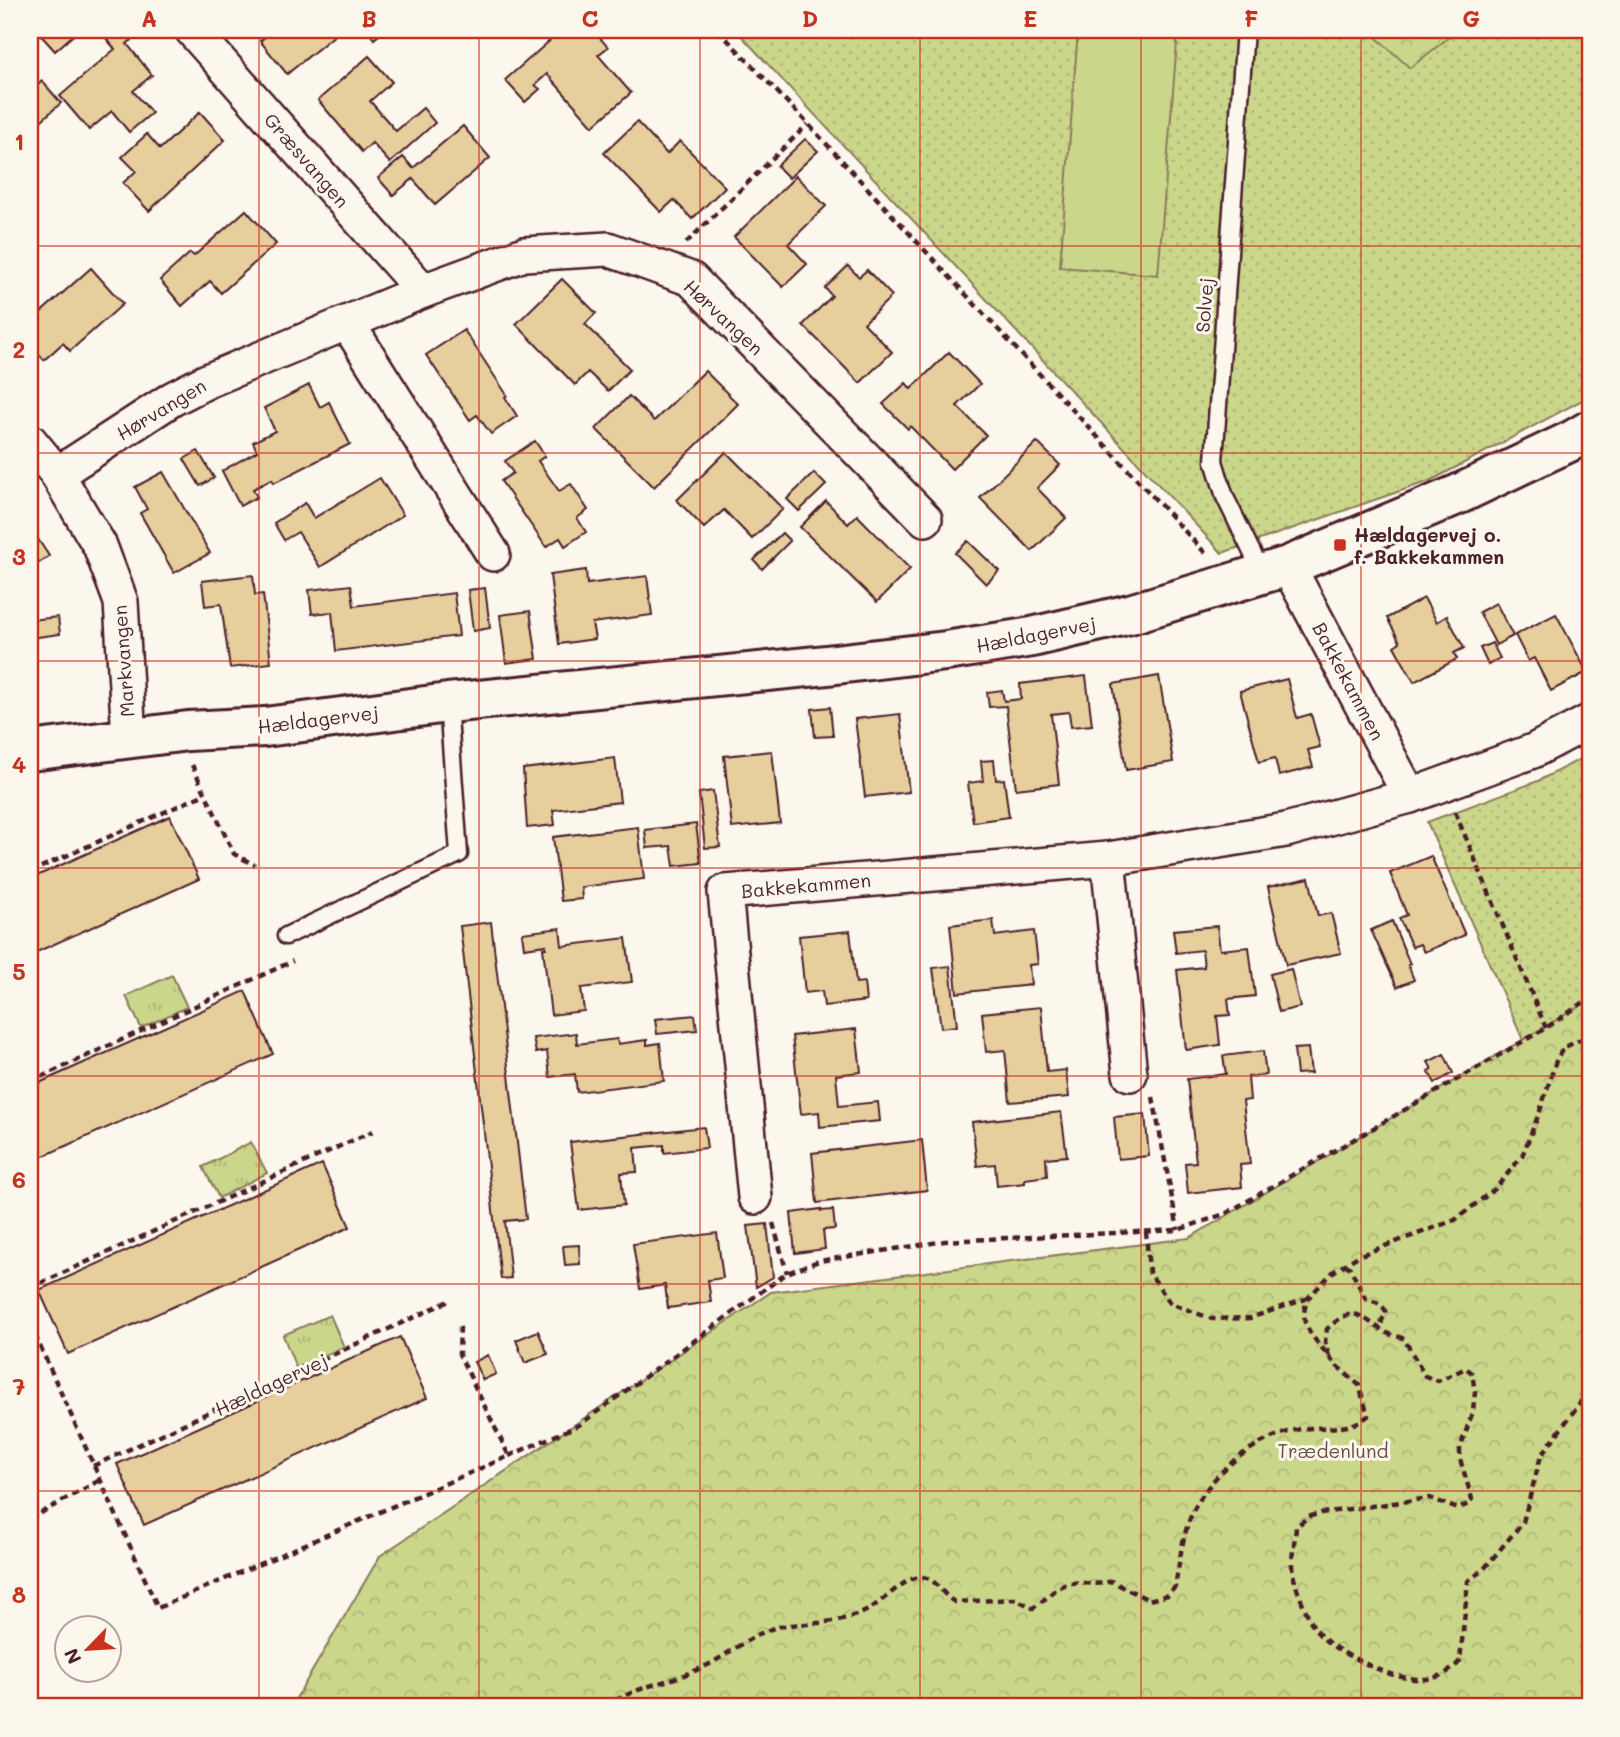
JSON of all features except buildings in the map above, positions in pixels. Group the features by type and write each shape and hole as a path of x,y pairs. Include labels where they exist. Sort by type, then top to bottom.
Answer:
{"street":[{"name":"Græsvangen","path":"192,30 423,291"},
{"name":"Hørvangen","path":"57,474 172,399 207,381 423,291 524,254 608,249 691,279 925,519"},
{"path":"348,324 493,554"},
{"name":"Hældagervej","path":"30,751 188,731 265,727 448,703 946,651 1032,637 1106,620 1261,574 1459,494 1590,430"},
{"name":"Markvangen","path":"30,441 57,474 100,546 121,602 129,738"},
{"name":"Bakkekammen","path":"1261,574 1410,796"},
{"name":"Bakkekammen","path":"755,1197 725,892 1108,859 1286,830 1410,796 1533,751 1590,721"},
{"path":"1108,859 1130,1074"}],"lane":[{"name":"Solvej","path":"1245,30 1214,461 1226,497 1261,574"},
{"path":"286,936 460,854 448,703"}],"path":[{"path":"718,30 808,124 1261,574"},
{"path":"660,268 808,124"},
{"path":"188,731 192,763 234,854 254,865"},
{"path":"1443,783 1546,1028"},
{"path":"30,873 205,794"},
{"path":"30,1082 297,959"},
{"path":"30,1324 158,1608 579,1425 787,1273 819,1261 945,1241 1178,1230 1226,1214 1546,1028 1590,998"},
{"path":"1146,1231 1149,1272 1170,1303 1212,1319 1250,1318 1307,1299 1333,1272 1357,1256 1455,1220 1495,1189 1522,1156 1563,1048 1590,1035"},
{"path":"1130,1074 1152,1091 1178,1230"},
{"path":"30,1288 373,1130"},
{"path":"755,1197 768,1205 787,1273"},
{"path":"1345,1264 1350,1268 1366,1299 1380,1303 1385,1308 1386,1314 1381,1320 1381,1329"},
{"path":"606,1707 638,1688 700,1669 744,1641 775,1628 858,1615 874,1608 912,1578 933,1580 948,1599 955,1602 1016,1599 1033,1608 1044,1597 1072,1583 1097,1586 1111,1581 1138,1597 1149,1600 1168,1595 1175,1587 1188,1524 1198,1501 1211,1483 1241,1453 1302,1429 1333,1429 1356,1425 1368,1416 1359,1385 1329,1357 1305,1323 1307,1299"},
{"name":"Hældagervej","path":"93,1466 449,1301"},
{"path":"1329,1357 1325,1341 1327,1329 1344,1315 1352,1314 1364,1316 1381,1329 1404,1339 1425,1377 1438,1381 1466,1368 1472,1373 1475,1392 1473,1411 1460,1448 1460,1458 1472,1499 1468,1504 1458,1509 1430,1499 1410,1499 1321,1513 1308,1517 1296,1527 1292,1566 1294,1579 1314,1627 1323,1638 1346,1654 1385,1674 1410,1680 1440,1676 1452,1670 1460,1661 1468,1581 1483,1570 1523,1522 1541,1456 1590,1389"},
{"path":"460,1326 459,1354 509,1456"},
{"path":"30,1519 100,1480"}],"green space":[{"path":"736,30 1590,30 1590,396 1432,480 1222,553"},
{"path":"1078,30 1178,30 1158,275 1060,267"},
{"path":"1368,30 1458,30 1410,68"},
{"path":"1590,754 1590,1000 1523,1040 1427,822 1538,781"},
{"path":"172,975 187,1007 141,1028 126,996"},
{"name":"Trædenlund","path":"1590,1000 1590,1707 291,1707 380,1556 771,1292 1189,1238"},
{"path":"251,1142 267,1173 219,1198 203,1167"},
{"path":"330,1315 344,1347 296,1368 283,1335"}],"place":[{"name":"Hældagervej o. f. Bakkekammen","path":"1340,545"}]}
